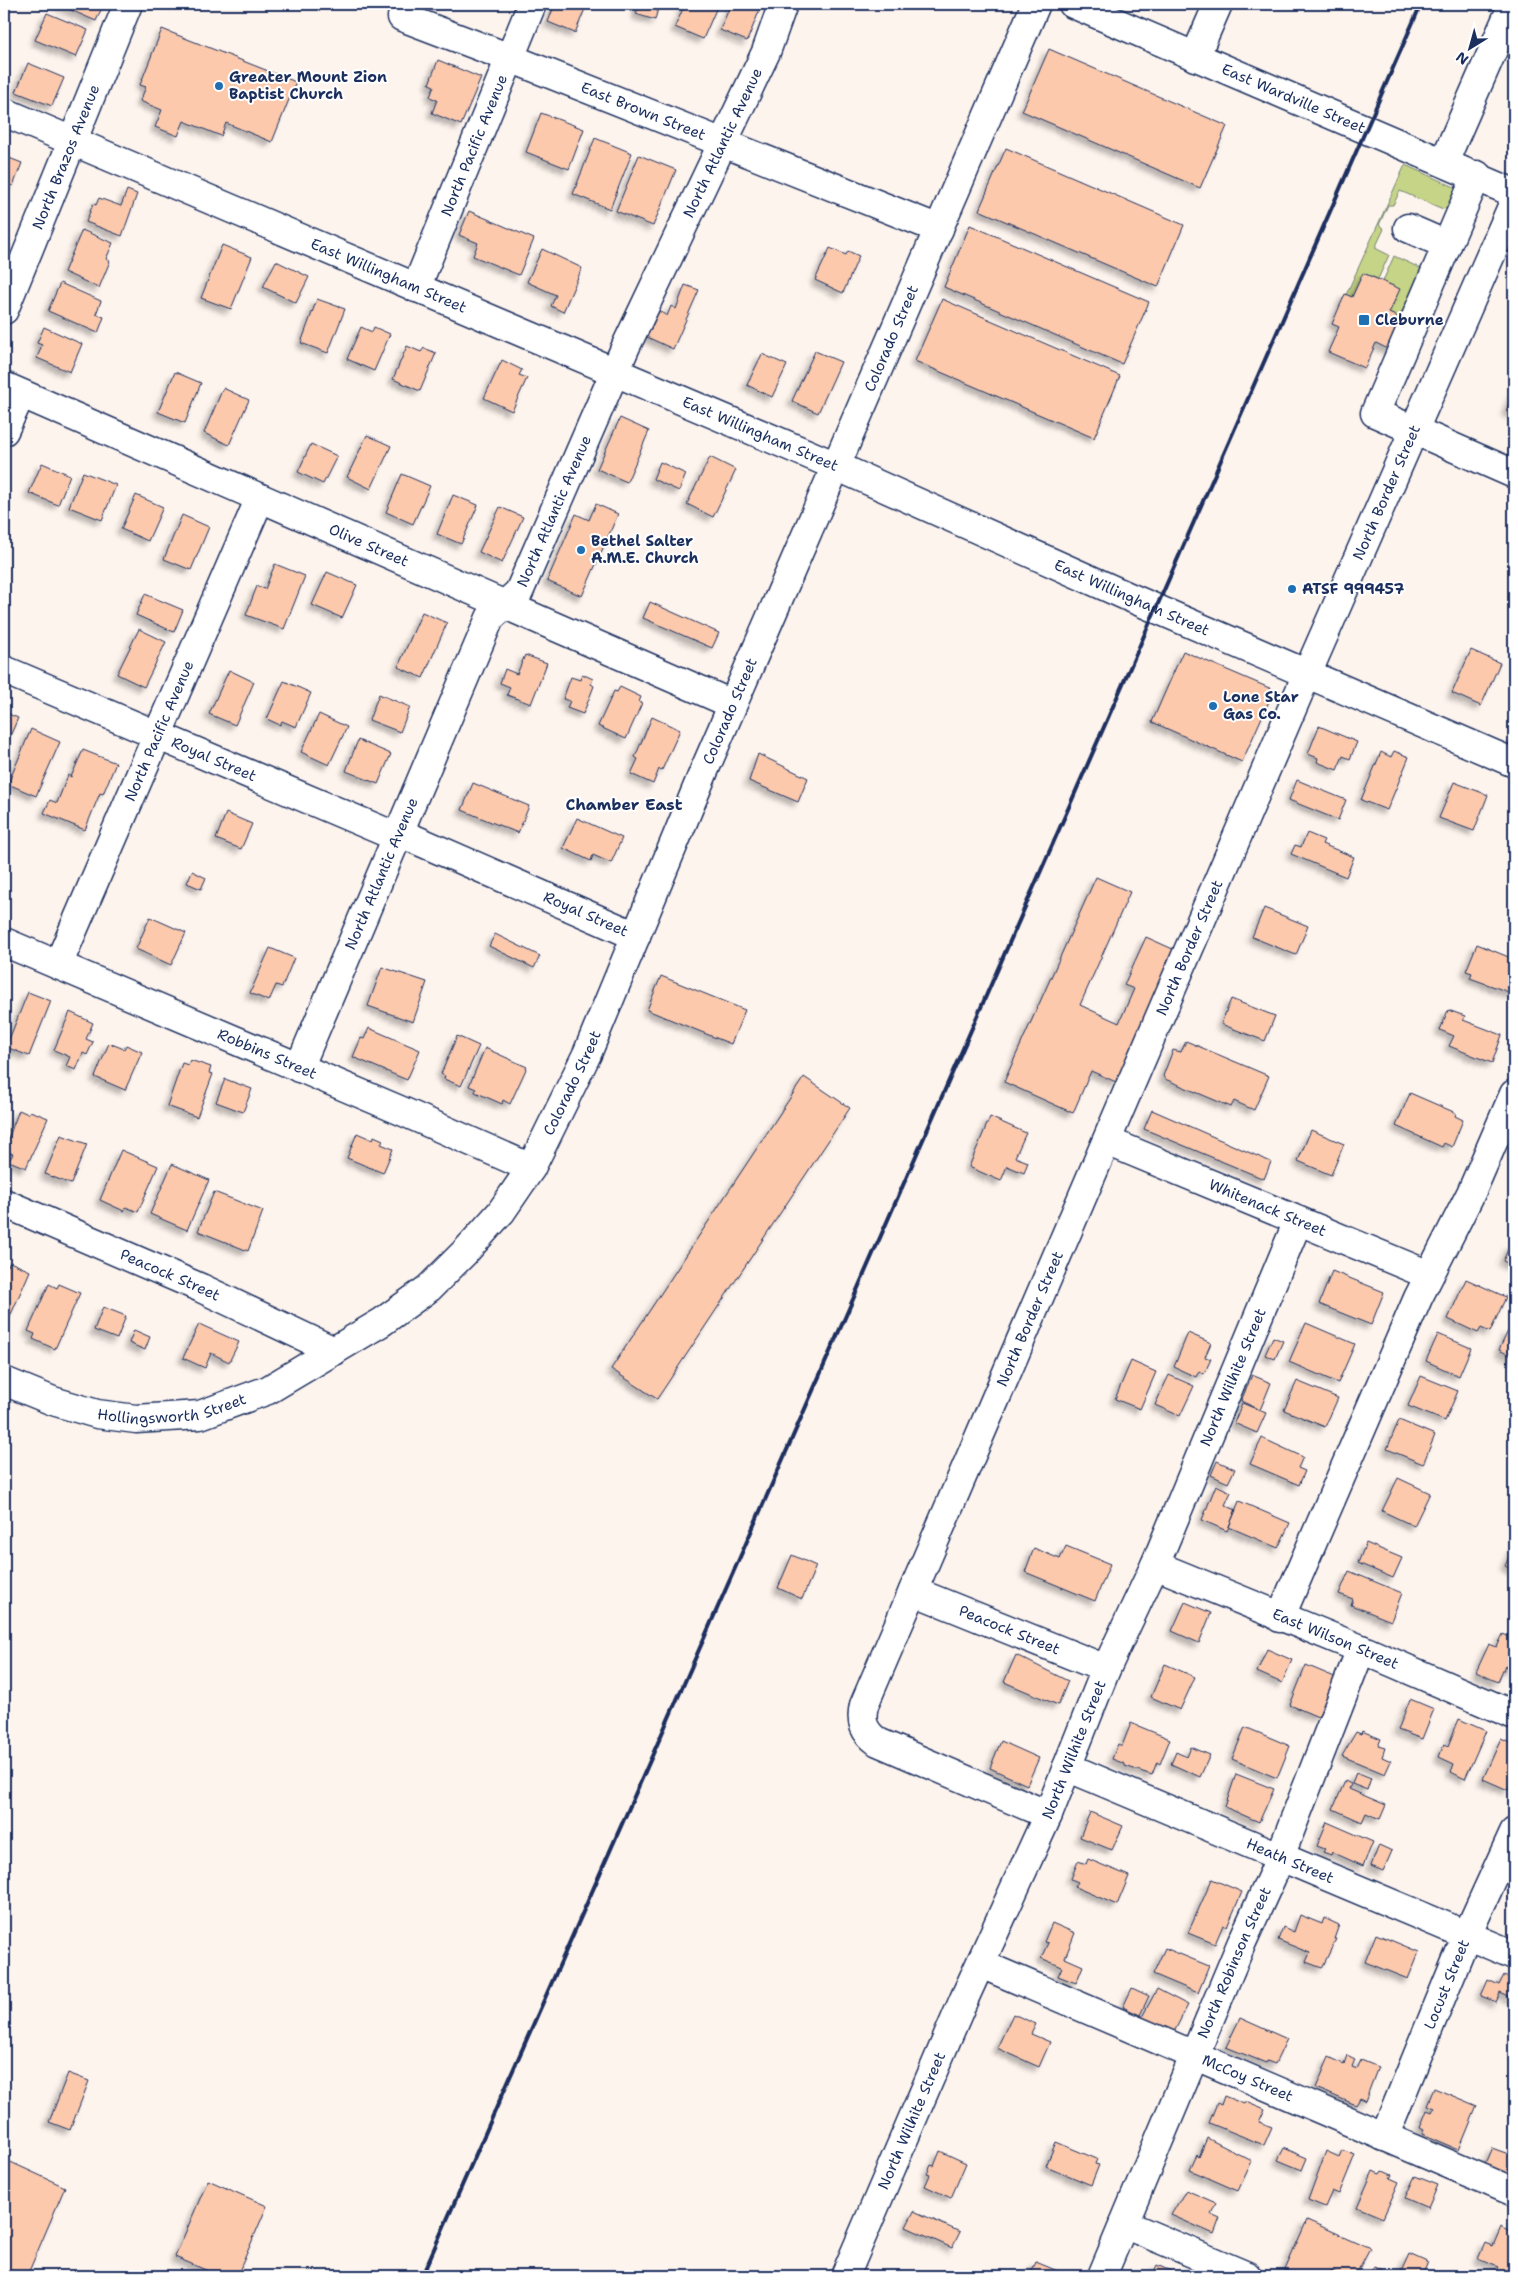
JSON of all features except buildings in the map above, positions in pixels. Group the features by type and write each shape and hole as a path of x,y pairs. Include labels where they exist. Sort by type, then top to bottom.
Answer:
{"street":[{"name":"North Brazos Avenue","path":"4,310 128,4"},
{"name":"North Pacific Avenue","path":"416,288 532,4"},
{"name":"North Atlantic Avenue","path":"299,1068 490,618 519,592 614,372 766,52 783,4"},
{"name":"Colorado Street","path":"334,1351 382,1322 429,1288 501,1212 531,1168 587,1054 732,704 939,229 1033,4"},
{"name":"East Wardville Street","path":"1073,4 1514,193"},
{"path":"1195,57 1218,4"},
{"path":"1444,162 1514,4"},
{"name":"East Brown Street","path":"402,18 510,58 939,229"},
{"name":"East Willingham Street","path":"4,112 836,466 1514,763"},
{"path":"1478,176 1375,413 1514,474"},
{"name":"North Border Street","path":"1048,1815 878,1742 864,1727 861,1716 868,1694 1308,674 1415,431 1505,249 1514,202"},
{"path":"1408,228 1447,245"},
{"path":"4,431 12,390"},
{"name":"Olive Street","path":"12,390 732,704"},
{"name":"North Pacific Avenue","path":"58,965 260,498"},
{"name":"Royal Street","path":"4,670 156,736 398,834 636,936"},
{"name":"Robbins Street","path":"4,942 531,1168"},
{"path":"1280,1618 1429,1275 1471,1193 1514,1094"},
{"name":"Whitenack Street","path":"1107,1141 1429,1275"},
{"name":"Peacock Street","path":"4,1203 201,1288 334,1351"},
{"name":"North Wilhite Street","path":"845,2276 964,1999 1048,1815 1106,1669 1155,1565 1298,1221"},
{"name":"Hollingsworth Street","path":"4,1381 53,1401 97,1414 136,1419 167,1419 200,1415 268,1390 334,1351"},
{"name":"East Wilson Street","path":"1155,1565 1514,1714"},
{"name":"Peacock Street","path":"913,1591 1106,1669"},
{"name":"North Robinson Street","path":"1102,2276 1274,1872 1361,1649"},
{"name":"Heath Street","path":"1067,1767 1514,1955"},
{"name":"Locust Street","path":"1384,2137 1468,1936 1514,1832"},
{"name":"McCoy Street","path":"981,1964 1514,2192"},
{"path":"1124,2224 1247,2276"}],"green space":[{"path":"1405,165 1457,188 1454,207 1443,209 1400,191 1393,205 1388,205 1379,225 1384,229 1375,248 1389,255 1378,279 1363,273 1352,297 1346,295"},
{"path":"1394,256 1422,269 1401,318 1389,313 1399,289 1383,281"}],"railway":[{"path":"422,2276 798,1425 1421,4"}],"place":[{"name":"Greater Mount Zion Baptist Church","path":"219,86"},
{"name":"Cleburne","path":"1364,320"},
{"name":"Bethel Salter A.M.E. Church","path":"581,550"},
{"name":"ATSF 999457","path":"1292,589"},
{"name":"Lone Star Gas Co.","path":"1213,706"}],"district":[{"name":"Chamber East","path":"624,804"}]}
